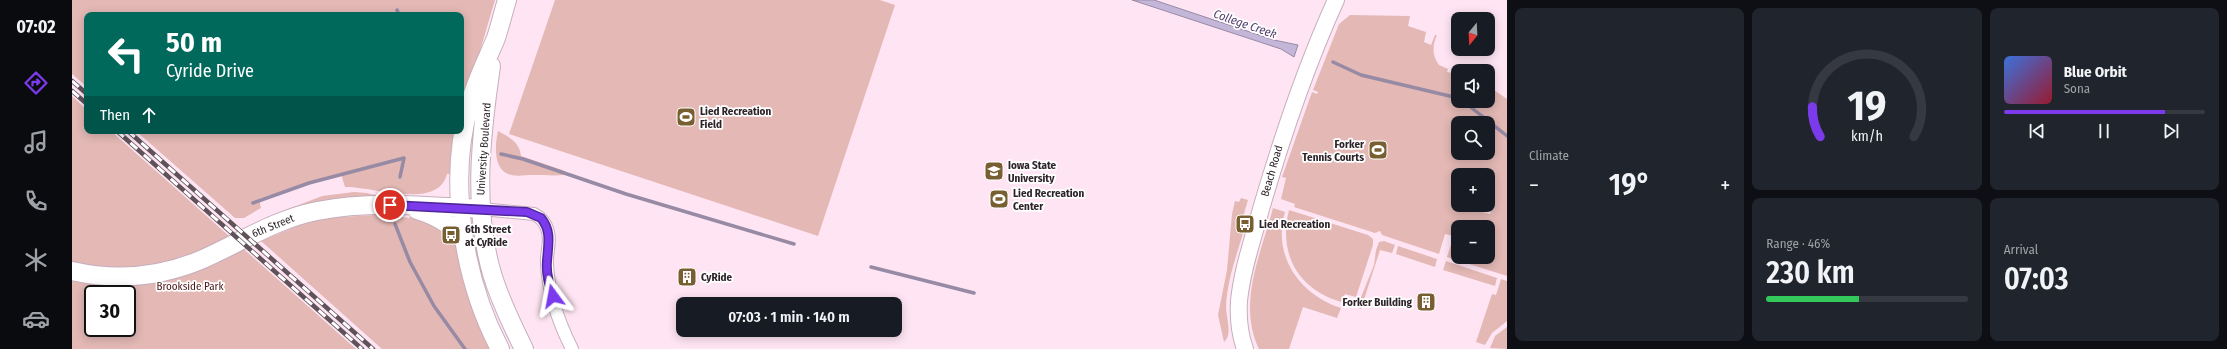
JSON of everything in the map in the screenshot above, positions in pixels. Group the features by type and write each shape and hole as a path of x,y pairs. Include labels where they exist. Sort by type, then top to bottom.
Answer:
{"main road":[{"name":"University Boulevard","path":"464,129 470,103 496,37 507,0"},
{"name":"University Boulevard","path":"496,37 483,134 481,209 493,275 502,301 524,349"},
{"name":"University Boulevard","path":"463,134 461,148 460,208 465,242 480,302 500,349"},
{"name":"6th Street","path":"72,271 88,275 112,276 157,274 197,261 266,228 316,211 362,206 481,209"},
{"path":"402,206 428,213 442,220 452,227 465,242"}],"street":[{"name":"Beach Road","path":"1246,349 1239,320 1239,301 1246,263 1290,112 1318,39 1336,0"},
{"path":"481,209 534,214 546,223 549,242 547,262 549,284 565,335 572,349"}],"green space":[{"path":"72,0 495,0 464,105 464,12 84,12 84,84 72,74"},
{"name":"Lied Recreation Field","path":"555,0 880,0 895,5 818,236 509,134"},
{"path":"1350,15 1410,16 1408,26 1426,32 1424,42 1431,45 1435,35 1437,35 1434,43 1435,58 1439,65 1448,69 1447,72 1451,73 1451,108 1495,108 1495,91 1507,99 1507,276 1469,264 1495,264 1495,220 1451,220 1451,235 1445,234 1439,254 1382,235 1380,231 1375,233 1294,207 1295,204 1281,199 1286,178 1282,177 1312,92 1317,94 1318,92 1313,90 1339,24"},
{"name":"Brookside Park","path":"72,96 84,107 84,134 114,134 356,349 72,349"},
{"path":"498,131 510,138 519,147 521,156 566,172 564,175 517,176 503,171 497,161 496,155"},
{"path":"139,134 458,134 453,174 447,174 441,185 431,192 403,194 345,187 341,174 307,183 259,199 261,208 244,218 235,218"},
{"path":"354,192 379,196 340,198 287,212 286,210 322,196"},
{"path":"1241,198 1248,200 1241,224 1245,226 1228,286 1226,307 1229,330 1227,339 1224,342 1218,315 1227,270 1232,214 1235,201 1239,202"},
{"path":"1273,208 1285,212 1282,228 1282,244 1286,258 1293,272 1302,284 1313,294 1326,302 1341,308 1337,318 1303,307 1289,349 1259,349 1253,332 1250,314 1253,278"},
{"path":"1289,210 1368,235 1373,239 1373,245 1356,297 1345,294 1341,302 1326,296 1313,288 1303,279 1295,268 1289,255 1286,241 1286,226"},
{"path":"376,215 428,220 443,226 439,230 446,237 450,234 456,244 492,349 382,349 261,241 300,225 322,218"},
{"path":"1384,241 1395,245 1392,253 1380,250 1361,309 1357,307 1374,265 1376,250 1379,242"},
{"path":"1451,245 1451,258 1447,257"},
{"path":"1398,246 1437,259 1435,267 1396,254"},
{"path":"1446,261 1451,264 1497,278 1495,286 1443,270"},
{"path":"1501,279 1507,281 1507,321 1492,333 1485,345 1476,342 1492,294 1496,295"},
{"path":"1507,327 1507,349 1490,348 1495,336"}],"shaded area":[{"path":"1132,0 1154,0 1274,40 1298,45 1294,57 1281,49"}],"waterway":[{"name":"College Creek","path":"1333,62 1361,75 1451,96"},
{"name":"College Creek","path":"1472,108 1507,136"},
{"path":"501,154 523,159 626,194 794,244"},
{"path":"253,203 309,183 404,158 400,177"},
{"path":"395,224 410,262 434,306 465,349"},
{"path":"871,267 974,293"}],"railway":[{"path":"72,81 84,91"},
{"path":"72,91 84,101"},
{"path":"120,134 362,349"},
{"path":"131,134 373,349"}],"place":[{"name":"Lied Recreation Field","path":"686,117"},
{"name":"Forker Tennis Courts","path":"1378,150"},
{"name":"Iowa State University","path":"994,171"},
{"name":"Lied Recreation Center","path":"999,199"},
{"name":"Lied Recreation","path":"1245,224"},
{"name":"6th Street at CyRide","path":"451,235"},
{"name":"CyRide","path":"687,277"},
{"name":"Forker Building","path":"1426,302"}],"route":[{"path":"390,205 481,209 527,212 534,214 546,223 549,233 547,262 549,284 553,296"}]}
